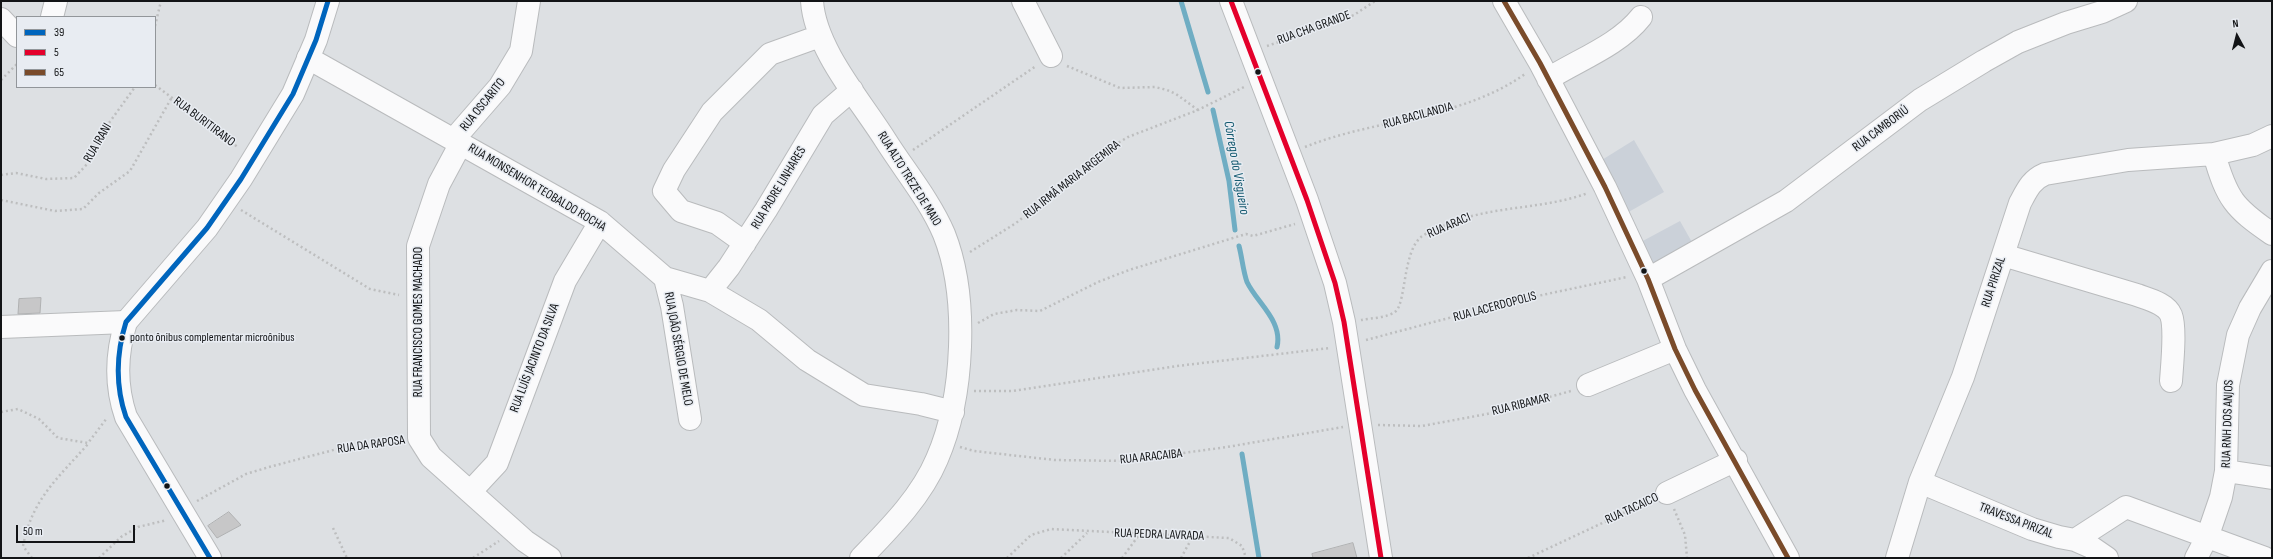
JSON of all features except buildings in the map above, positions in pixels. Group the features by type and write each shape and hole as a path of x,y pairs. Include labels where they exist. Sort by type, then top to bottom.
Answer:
{"street":[{"path":"210,558 126,417 120,402 117,360 126,322 207,228 293,94 308,58 328,1"},
{"name":"RUA OSCARITO","path":"458,141 500,86 521,51 529,1"},
{"name":"RUA ALTO TREZE DE MAIO","path":"812,1 813,16 820,36 852,90 931,209 944,234 952,263 959,326 960,369 953,412 937,459 900,517 861,558"},
{"path":"1023,1 1051,56"},
{"path":"1231,1 1262,77 1314,219 1335,282 1344,322 1381,558"},
{"path":"1504,1 1544,71 1605,187 1646,275 1675,349 1788,558"},
{"name":"RUA CAMBORIÚ","path":"1646,275 1786,201 1920,100 1984,61 2018,42 2066,23 2100,7 2126,1"},
{"path":"1544,71 1612,43 1631,29 1641,17"},
{"path":"1,19 16,35"},
{"path":"745,243 718,223 681,211 664,190 674,170 712,112 770,54 820,36"},
{"name":"RUA MONSENHOR TEOBALDO ROCHA","path":"308,58 600,222 665,278 710,291 759,320 807,360 864,395 921,404 953,412"},
{"name":"RUA PADRE LINHARES","path":"710,291 729,268 823,115 852,90"},
{"name":"RUA PIRIZAL","path":"1897,558 1920,482 1963,377 2020,203 2029,185 2036,178 2045,174 2128,160 2214,154 2253,144 2272,136"},
{"name":"RUA FRANCISCO GOMES MACHADO","path":"419,438 417,298 418,246 439,184 458,141"},
{"path":"2214,154 2223,185 2241,211 2253,222 2272,234"},
{"name":"RUA LUÍS JACINTO DA SILVA","path":"470,492 496,463 565,281 600,222"},
{"path":"2003,254 2137,295 2156,302 2165,308 2171,315 2173,339 2171,381"},
{"name":"RUA RNH DOS ANJOS","path":"2196,558 2208,535 2221,497 2226,471 2228,385 2238,335 2250,308 2272,271"},
{"name":"RUA JOÃO SÉRGIO DE MELO","path":"665,278 672,306 690,419"},
{"path":"1,327 126,322"},
{"path":"1588,385 1675,349"},
{"name":"RUA DA RAPOSA","path":"419,438 431,457 514,532 550,558"},
{"name":"RUA TACAICO","path":"1667,493 1736,460"},
{"path":"2226,471 2272,478"},
{"name":"TRAVESSA PIRIZAL","path":"1920,482 2032,529 2075,540 2091,547 2107,558"},
{"path":"2075,540 2126,507 2208,535 2265,558"}],"path":[{"path":"156,22 161,1"},
{"name":"RUA CHA GRANDE","path":"1252,52 1290,37 1330,25 1354,15 1374,1"},
{"path":"898,161 1051,56 1091,77 1120,88 1155,88 1167,90 1176,94 1198,110"},
{"path":"1,80 16,65"},
{"name":"RUA BACILANDIA","path":"1289,154 1332,136 1403,122 1456,107 1490,93 1523,76 1544,71"},
{"name":"RUA IRMÃ MARIA ARGEMIRA","path":"952,263 1016,223 1108,149 1128,137 1198,110 1262,77"},
{"name":"RUA BURITIRANO","path":"156,86 253,158"},
{"name":"RUA IRANI","path":"1,175 16,173 46,180 74,178 90,162 102,134 134,88"},
{"path":"1,200 55,211 83,209 99,193 130,172 172,97"},
{"name":"RUA ARACI","path":"1344,322 1377,317 1395,312 1399,306 1405,273 1415,245 1421,237 1440,227 1458,219 1486,212 1566,199 1605,187"},
{"path":"226,200 370,289 417,298"},
{"path":"959,326 981,322 994,314 1016,310 1040,311 1098,282 1136,268 1246,234 1253,236 1314,219"},
{"name":"RUA LACERDOPOLIS","path":"956,389 1013,392 1177,366 1348,346 1509,302 1646,275"},
{"name":"RUA RIBAMAR","path":"1359,425 1422,426 1494,412 1563,394 1588,385"},
{"path":"32,558 23,546 26,527 38,500 88,443 120,402"},
{"path":"1,412 18,409 39,419 58,438 88,443"},
{"name":"RUA ARACAIBA","path":"943,442 974,451 1055,460 1125,461 1220,448 1359,425"},
{"name":"RUA DA RAPOSA","path":"99,558 121,538 138,527 183,514 246,474 341,448 419,438"},
{"path":"1667,493 1685,535 1687,558"},
{"name":"RUA TACAICO","path":"1528,558 1667,493"},
{"path":"333,528 347,558"},
{"name":"RUA PEDRA LAVRADA","path":"1007,558 1031,535 1044,530 1087,533 1220,537 1238,542 1242,546 1246,558"},
{"path":"473,558 514,532"},
{"path":"1061,558 1087,533"},
{"path":"1122,558 1139,534"},
{"path":"1181,558 1193,536"}],"shaded area":[{"path":"1634,140 1664,192 1625,214 1597,163"},
{"path":"1680,221 1693,244 1651,266 1639,243"}],"waterway":[{"name":"Córrego do Visgueiro","path":"1181,1 1208,92"},
{"name":"Córrego do Visgueiro","path":"1213,110 1229,181 1235,230"},
{"name":"Córrego do Visgueiro","path":"1239,246 1247,282 1273,321 1278,338 1277,347"},
{"name":"Córrego do Visgueiro","path":"1242,454 1259,558"}],"transit line":[{"name":"39","path":"210,558 126,417 122,405 118,370 120,346 126,322 207,228 241,179 293,94 316,40 328,1"},
{"name":"5","path":"1231,1 1307,200 1335,283 1344,322 1381,558"},
{"name":"65","path":"1504,1 1540,63 1605,187 1648,279 1675,349 1695,390 1788,558"}],"place":[{"name":"ponto ônibus complementar microônibus","path":"122,338"}]}
